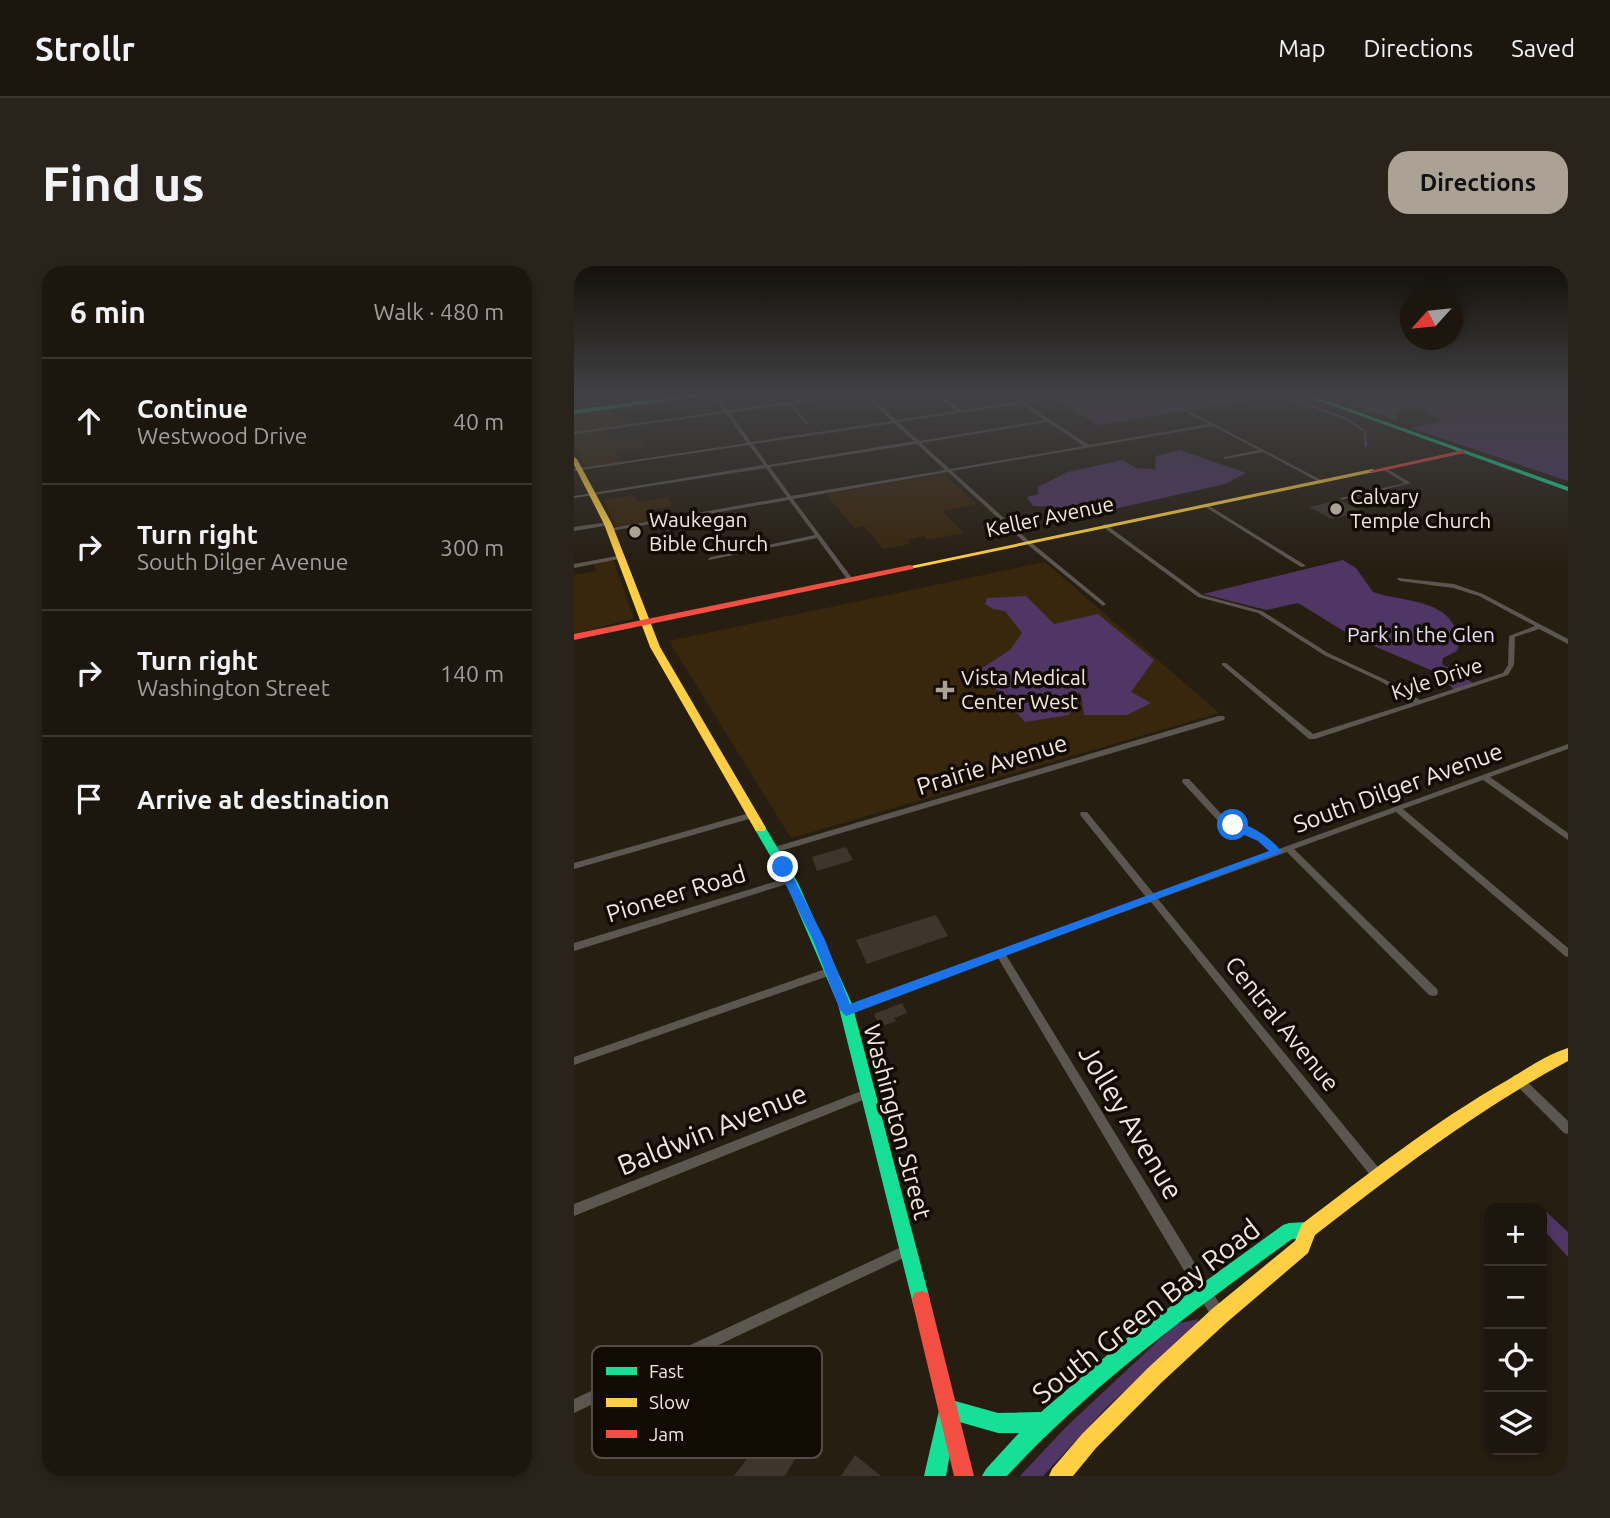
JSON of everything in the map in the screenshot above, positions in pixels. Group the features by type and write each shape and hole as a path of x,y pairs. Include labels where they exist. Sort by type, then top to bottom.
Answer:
{"main road":[{"path":"1459,450 1568,489"},
{"name":"Keller Avenue","path":"574,637 1463,452"},
{"name":"Washington Street","path":"576,466 594,494 609,526 655,647 790,880 819,940 846,1010 964,1476"},
{"name":"South Green Bay Road","path":"1059,1476 1089,1441 1220,1316 1302,1247 1308,1230 1445,1125 1517,1079 1568,1054"},
{"name":"South Green Bay Road","path":"993,1476 1044,1422 1099,1372 1289,1231 1308,1230"},
{"path":"935,1476 948,1409 998,1423 1044,1422"}],"street":[{"path":"576,466 694,450"},
{"path":"755,450 849,578"},
{"path":"574,497 868,450"},
{"path":"928,450 1028,542 1103,604"},
{"path":"574,529 790,498 1061,450"},
{"path":"1226,458 1262,451 1321,481"},
{"path":"1343,499 1409,483 1384,468"},
{"path":"1206,505 1303,566"},
{"path":"1105,526 1200,596 1260,612 1326,654 1393,686 1419,702"},
{"path":"711,559 818,536"},
{"path":"574,566 622,557"},
{"path":"1400,579 1468,590 1568,642"},
{"name":"Kyle Drive","path":"1224,664 1312,739 1506,674 1511,665 1512,636 1539,627"},
{"name":"Prairie Avenue","path":"774,850 1221,718"},
{"name":"South Dilger Avenue","path":"846,1010 1568,746"},
{"path":"1484,778 1568,837"},
{"path":"1186,781 1222,820 1262,838 1277,852"},
{"path":"1397,808 1568,953"},
{"name":"Central Avenue","path":"1084,814 1378,1176"},
{"path":"574,866 753,815"},
{"path":"1288,848 1433,992"},
{"name":"Pioneer Road","path":"574,947 790,880"},
{"name":"Jolley Avenue","path":"1000,954 1220,1316"},
{"path":"574,1062 831,971"},
{"path":"1517,1079 1568,1129"},
{"name":"Baldwin Avenue","path":"574,1210 869,1093"},
{"path":"702,1346 908,1250"},
{"path":"574,1406 592,1398"}],"shaded area":[{"path":"576,450 619,450 615,451 620,464 586,469"},
{"path":"944,474 977,504 942,511 964,533 928,540 924,536 908,540 910,544 883,549 864,526 854,528 826,494"},
{"path":"634,495 638,502 668,497 672,506 652,509 657,521 617,528 604,500"},
{"path":"612,557 634,618 574,634 574,575 596,571 593,561"},
{"name":"Vista Medical Center West","path":"1045,562 1219,713 791,838 669,641"}],"green space":[{"path":"1181,450 1246,473 1225,484 1114,509 1033,506 1027,497 1039,494 1038,487 1067,472 1123,460 1136,468 1155,469 1156,456"},
{"path":"1478,450 1568,450 1568,481"},
{"name":"Park in the Glen","path":"1343,560 1356,568 1373,592 1428,605 1447,616 1454,626 1459,644 1457,651 1443,658 1442,664 1473,683 1454,690 1440,674 1355,638 1298,603 1266,610 1203,594"},
{"path":"1026,596 1054,624 1098,614 1154,660 1131,692 1151,703 1127,715 1084,715 1081,694 1075,692 1069,715 1025,722 979,670 1010,650 1022,633 1005,611 985,604 987,598"},
{"path":"1547,1213 1568,1232 1568,1257 1547,1234"},
{"path":"1198,1319 1197,1324 1107,1407 1043,1476 1020,1476 1066,1427 1176,1324"}],"building":[{"name":"Calvary Temple Church","path":"1339,500 1364,512 1331,519 1309,507"},
{"path":"846,847 853,860 817,871 812,857"},
{"path":"936,915 948,936 867,964 856,940"},
{"path":"902,1003 907,1013 880,1027 874,1014"},
{"path":"855,1455 881,1476 841,1476"},
{"path":"748,1458 796,1458 785,1476 734,1476"}],"traffic: fast":[{"path":"1460,450 1568,489"},
{"path":"760,828 792,883 845,1004 921,1300"},
{"path":"993,1476 1061,1407 1134,1345 1289,1231 1308,1230"},
{"path":"935,1476 948,1409 998,1423 1043,1422"}],"traffic: slow":[{"path":"574,459 608,524 655,647 760,828"},
{"path":"910,567 1372,471"},
{"path":"1059,1476 1089,1441 1155,1375 1219,1316 1302,1247 1308,1230 1466,1113 1568,1054"}],"traffic: jam":[{"path":"1372,471 1463,452"},
{"path":"574,637 910,567"},
{"path":"921,1300 964,1476"}],"place":[{"name":"Calvary Temple Church","path":"1336,509"},
{"name":"Waukegan Bible Church","path":"635,532"},
{"name":"Vista Medical Center West","path":"945,690"}],"route":[{"path":"783,867 819,940 846,1010 1277,852 1262,838 1233,825"}]}
